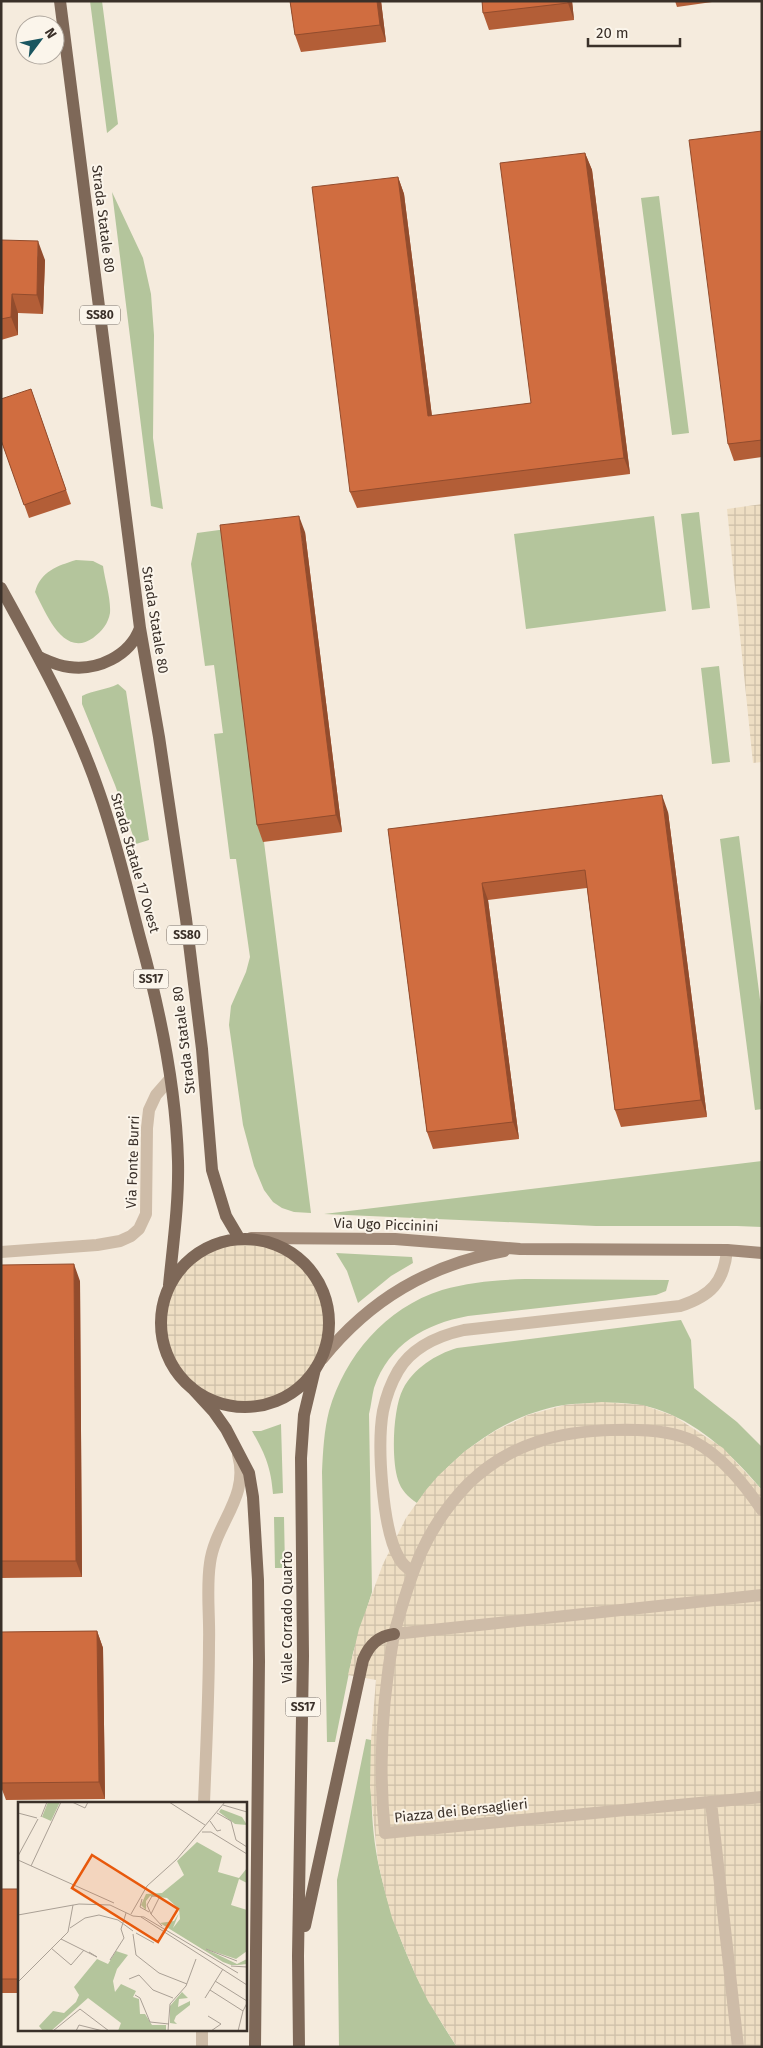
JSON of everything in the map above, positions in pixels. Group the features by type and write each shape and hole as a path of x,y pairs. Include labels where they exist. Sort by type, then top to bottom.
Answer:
{"main road":[{"name":"Strada Statale 80","path":"60,1 140,628 159,737 186,919 202,1049 212,1170 226,1216 245,1238"},
{"name":"Strada Statale 17 Ovest","path":"1,588 39,657 85,756 99,791 114,838 154,988 170,1079 176,1138 177,1214 169,1286"},
{"path":"39,657 67,667 84,668 100,665 126,649 136,638 140,628"},
{"path":"245,1238 274,1243 294,1254 311,1270 318,1280 327,1302 330,1325 326,1348 319,1364 309,1378 293,1393 263,1406 241,1407 225,1405 209,1399 190,1387 177,1372 164,1345 161,1315 169,1286 181,1267 198,1252 217,1243 245,1238"},
{"name":"Via Ugo Piccinini","path":"245,1238 404,1239 520,1248 762,1252"},
{"name":"Via Ugo Piccinini","path":"319,1364 335,1343 366,1314 400,1288 419,1278 465,1260 520,1248"},
{"name":"Viale Corrado Quarto","path":"299,2047 298,1956 303,1656 301,1458 304,1415 319,1364"},
{"name":"Viale Corrado Quarto","path":"190,1387 214,1412 232,1439 250,1478 256,1538 259,1662 255,2047"},
{"path":"298,1956 363,1660 369,1646 379,1638 394,1634"}],"street":[{"name":"Via Fonte Burri","path":"1,1252 97,1245 127,1238 139,1229 145,1218 149,1110 156,1095 170,1079"},
{"path":"412,1572 400,1560 396,1552 388,1519 382,1474 381,1429 383,1410 392,1382 398,1370 410,1356 432,1340 464,1330 680,1306 698,1299 712,1289 723,1275 727,1250"},
{"name":"Piazza dei Bersaglieri","path":"762,1510 750,1493 710,1452 693,1440 679,1435 628,1430 592,1432 557,1437 538,1441 520,1448 491,1465 471,1482 439,1520 424,1544 412,1572 394,1634 388,1664 380,1764 384,1834 762,1796"},
{"name":"Viale Corrado Quarto","path":"204,1802 209,1644 209,1567 213,1546 232,1510 240,1485 240,1463 232,1439"},
{"path":"394,1634 762,1595"},
{"path":"711,1802 738,2047"},
{"path":"202,2030 202,2047"}],"green space":[{"path":"90,1 102,1 118,124 107,133"},
{"path":"112,192 143,258 151,294 154,335 153,438 163,509 151,506"},
{"path":"659,196 689,433 672,435 641,198"},
{"path":"699,512 710,608 692,610 681,514"},
{"path":"654,516 666,611 526,629 514,534"},
{"path":"234,528 226,542 311,1213 294,1212 282,1208 273,1202 264,1190 254,1166 243,1125 229,1025 231,1006 246,972 250,957 236,859 230,859 214,734 223,733 214,665 205,666 191,564 197,533"},
{"path":"76,560 93,561 103,566 110,607 108,621 104,627 93,638 82,643 64,638 56,630 35,592 41,579 51,570"},
{"path":"719,666 730,762 712,764 701,668"},
{"path":"118,684 126,691 149,840 136,844 115,785 82,704 82,696"},
{"path":"739,836 762,1015 762,1109 755,1110 720,839"},
{"path":"762,1161 762,1227 596,1226 324,1214"},
{"path":"336,1253 412,1257 413,1263 391,1276 358,1303 347,1271"},
{"path":"525,1279 669,1280 666,1291 656,1295 468,1316 437,1324 410,1339 389,1359 374,1388 369,1414 372,1592 353,1653 335,1742 327,1742 322,1472 326,1426 336,1391 345,1371 370,1337 385,1322 421,1298 462,1285"},
{"path":"681,1320 691,1340 694,1388 737,1422 762,1447 762,1490 741,1466 717,1444 691,1425 654,1408 615,1403 564,1405 520,1418 481,1440 463,1454 446,1469 417,1503 401,1487 394,1460 397,1408 407,1382 433,1358 457,1348"},
{"path":"281,1424 283,1493 273,1494 267,1461 252,1431 261,1431"},
{"path":"274,1517 284,1517 285,1568 275,1568"},
{"path":"366,1739 371,1740 375,1847 391,1911 408,1958 419,1981 457,2047 339,2047 337,1880"}],"shaded area":[{"path":"762,504 762,762 753,763 727,509"},
{"path":"253,1239 277,1245 305,1263 315,1276 326,1298 329,1323 326,1348 315,1370 305,1383 292,1393 270,1404 237,1407 220,1404 205,1397 191,1388 180,1377 164,1348 161,1315 164,1298 171,1283 180,1269 191,1258 220,1242"},
{"path":"602,1402 643,1405 674,1416 723,1448 762,1490 762,2047 457,2047 428,2001 415,1974 392,1918 385,1892 378,1862 370,1787 371,1740 376,1680 348,1675 359,1629 383,1564 406,1518 426,1490 465,1451 495,1431 528,1415 565,1405"}],"building":[{"path":"290,1 377,1 380,25 295,35"},
{"path":"482,1 568,1 568,3 483,13"},
{"path":"762,131 762,440 728,444 689,140"},
{"path":"585,153 624,458 350,492 312,187 398,177 428,416 531,403 500,163"},
{"path":"1,240 38,241 37,295 12,294 11,317 1,319"},
{"path":"31,389 66,490 24,505 1,440 1,399"},
{"path":"299,516 336,815 257,825 220,525"},
{"path":"662,795 701,1100 615,1110 585,870 482,883 513,1122 427,1132 388,829"},
{"path":"74,1264 76,1561 1,1561 1,1265"},
{"path":"97,1631 99,1782 1,1783 1,1632"},
{"path":"1,1889 18,1889 18,1979 1,1979"}]}
